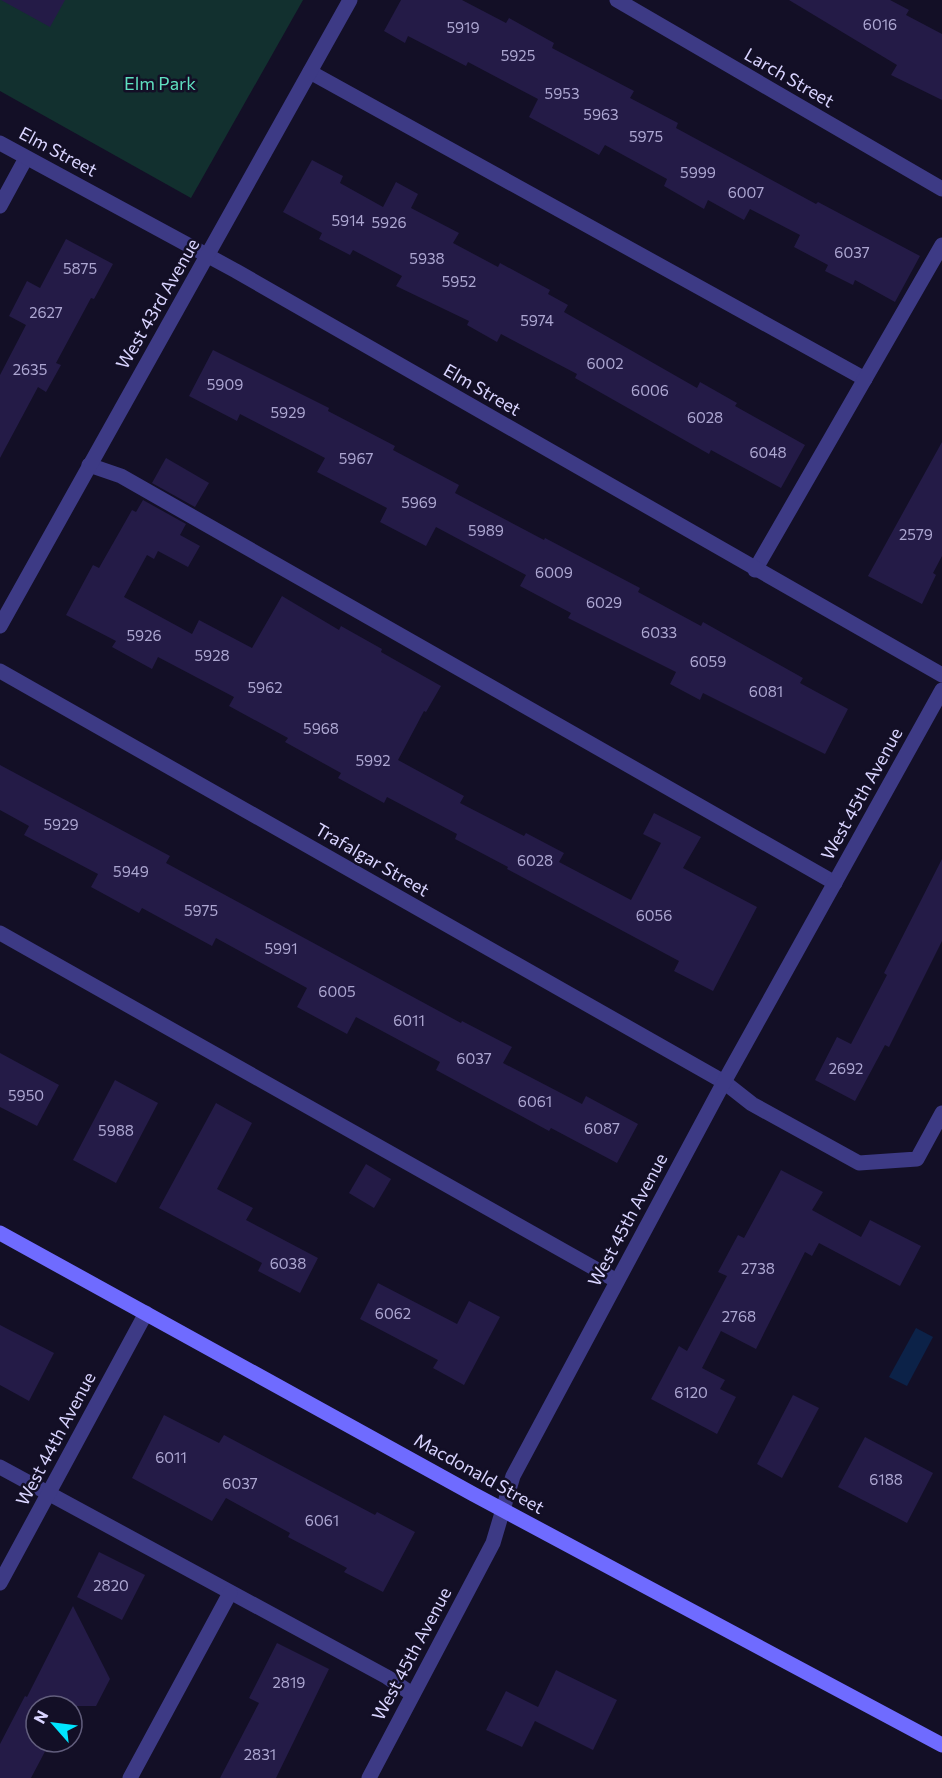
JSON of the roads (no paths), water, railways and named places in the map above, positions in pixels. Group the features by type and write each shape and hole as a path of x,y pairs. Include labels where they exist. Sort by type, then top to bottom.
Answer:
{"street":[{"name":"West 43rd Avenue","path":"0,626 350,0"},
{"name":"Larch Street","path":"617,0 942,189"},
{"path":"310,72 865,379"},
{"name":"Elm Street","path":"0,143 208,256 942,675"},
{"path":"0,206 26,158"},
{"path":"755,570 942,245"},
{"path":"89,465 121,476 835,883"},
{"name":"Trafalgar Street","path":"0,671 724,1082 752,1104 859,1163 917,1159 942,1113"},
{"name":"West 45th Avenue","path":"369,1778 493,1543 513,1476 724,1082 942,690"},
{"path":"0,933 617,1281"},
{"name":"Macdonald Street","path":"0,1233 503,1510 942,1745"},
{"name":"West 44th Avenue","path":"0,1583 146,1313"},
{"path":"0,1467 387,1677 412,1694"},
{"path":"130,1778 230,1593"}],"water":[{"path":"916,1328 933,1337 907,1386 889,1377"}],"park label":[{"name":"Elm Park","path":"160,84"}]}
